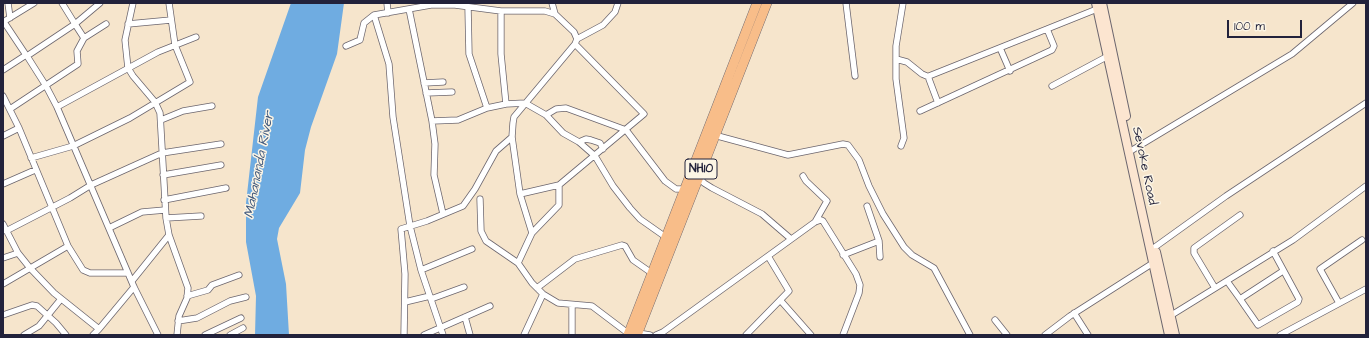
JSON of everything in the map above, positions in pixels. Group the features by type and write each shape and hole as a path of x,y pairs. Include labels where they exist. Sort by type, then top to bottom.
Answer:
{"highway":[{"path":"633,334 653,274 688,190 757,3"},
{"name":"NH10","path":"633,334 688,190 698,176 767,3"}],"main road":[{"name":"Sevoke Road","path":"1098,5 1153,248 1175,335"},
{"name":"Sevoke Road","path":"1098,5 1108,56 1131,150"},
{"name":"Sevoke Road","path":"1153,248 1153,263 1169,335"}],"street":[{"path":"8,3 10,18"},
{"path":"34,3 3,22 46,86 57,107 134,287 157,335"},
{"path":"62,3 84,38"},
{"path":"3,70 75,24 100,3"},
{"path":"133,3 125,40 128,68 155,102 160,120 162,175 166,218 169,235 187,284 187,296 178,321 177,335"},
{"path":"31,158 73,146 130,118 190,81 175,45 169,3"},
{"path":"387,3 388,13"},
{"path":"552,3 555,14"},
{"path":"532,233 520,194 512,137 514,117 576,42 603,25 615,12 618,3"},
{"path":"846,3 855,76"},
{"path":"900,146 903,144 904,138 896,78 896,59 903,3"},
{"path":"1131,150 1292,54 1353,3"},
{"path":"346,46 360,40 364,23 374,15 430,4 461,5 468,8 500,11 545,11 555,14 574,32 576,42 644,113 644,115 559,185 520,194"},
{"path":"896,59 907,62 922,74 929,77 1047,29 1098,5"},
{"path":"468,8 469,54 487,108"},
{"path":"409,9 432,121 435,144 434,175 443,214"},
{"path":"500,11 501,54 506,104"},
{"path":"374,15 389,64 393,117 410,226 430,298 443,335"},
{"path":"128,24 172,20"},
{"path":"10,109 78,64 77,51 84,38 106,24"},
{"path":"920,111 1010,71 1053,49 1054,46 1047,29"},
{"path":"57,107 128,68 175,45 196,37"},
{"path":"1000,48 1010,71"},
{"path":"1052,86 1108,56"},
{"path":"929,77 938,103"},
{"path":"424,83 443,82"},
{"path":"426,93 452,92"},
{"path":"3,96 19,128 68,246 83,270 86,272 128,273"},
{"path":"432,121 458,120 487,108 506,104 525,103 546,114 563,133 579,142 595,156 613,186 630,208 640,219 667,238"},
{"path":"1153,248 1232,192 1366,103"},
{"path":"160,120 182,111 212,106"},
{"path":"546,114 556,108 566,108 626,130 665,181 676,189 688,190"},
{"path":"3,136 19,128"},
{"path":"714,135 788,155 843,144 848,145 859,160 869,186 883,214 904,247 910,254 935,270 970,335"},
{"path":"404,335 405,274 400,229 443,214 465,204 496,151 512,137"},
{"path":"579,142 586,139 591,140 600,143 603,149"},
{"path":"6,231 51,206 70,198 90,185 162,153 221,144"},
{"path":"162,175 221,165"},
{"path":"3,184 36,170"},
{"path":"698,176 704,183 712,188 762,214 791,239"},
{"path":"658,335 815,222 827,202 803,176"},
{"path":"518,263 532,233 559,205 559,185"},
{"path":"1170,316 1293,240 1366,186"},
{"path":"164,200 226,188"},
{"path":"480,199 481,231 486,241 518,263 543,294 558,303 572,306 592,306 633,334 650,335"},
{"path":"867,206 879,241 880,256"},
{"path":"109,228 142,212 165,210"},
{"path":"1215,288 1194,253 1194,248 1240,215"},
{"path":"166,218 201,216"},
{"path":"815,222 823,221 856,274 860,285 859,293 843,335"},
{"path":"3,224 18,253 30,268 61,299 99,329"},
{"path":"132,281 169,235"},
{"path":"1339,303 1320,269 1362,240"},
{"path":"843,255 879,241"},
{"path":"537,288 575,259 622,245 625,246 633,260 653,274"},
{"path":"3,284 68,246"},
{"path":"422,270 472,249"},
{"path":"1227,281 1258,326 1297,304 1299,299 1273,251"},
{"path":"3,258 18,253"},
{"path":"746,335 781,301 789,289 768,256"},
{"path":"1045,335 1074,313 1153,263"},
{"path":"1240,299 1283,271"},
{"path":"187,296 208,290 212,285 239,275"},
{"path":"93,335 134,287"},
{"path":"405,302 430,298 464,287"},
{"path":"1280,335 1366,290"},
{"path":"524,335 543,294"},
{"path":"178,321 197,318 230,301 246,297"},
{"path":"24,335 39,326 61,299"},
{"path":"781,301 811,335"},
{"path":"3,315 34,305 48,316 66,335"},
{"path":"424,335 490,306"},
{"path":"572,306 572,335"},
{"path":"1074,313 1088,335"},
{"path":"465,317 470,335"},
{"path":"204,335 241,318"},
{"path":"995,320 1007,335"},
{"path":"230,335 243,328"}],"water":[{"name":"Mahananda River","path":"291,3 344,3 337,54 311,127 305,150 300,193 279,228 277,239 286,284 289,335 255,335 256,296 246,242 246,203 258,97"}]}
